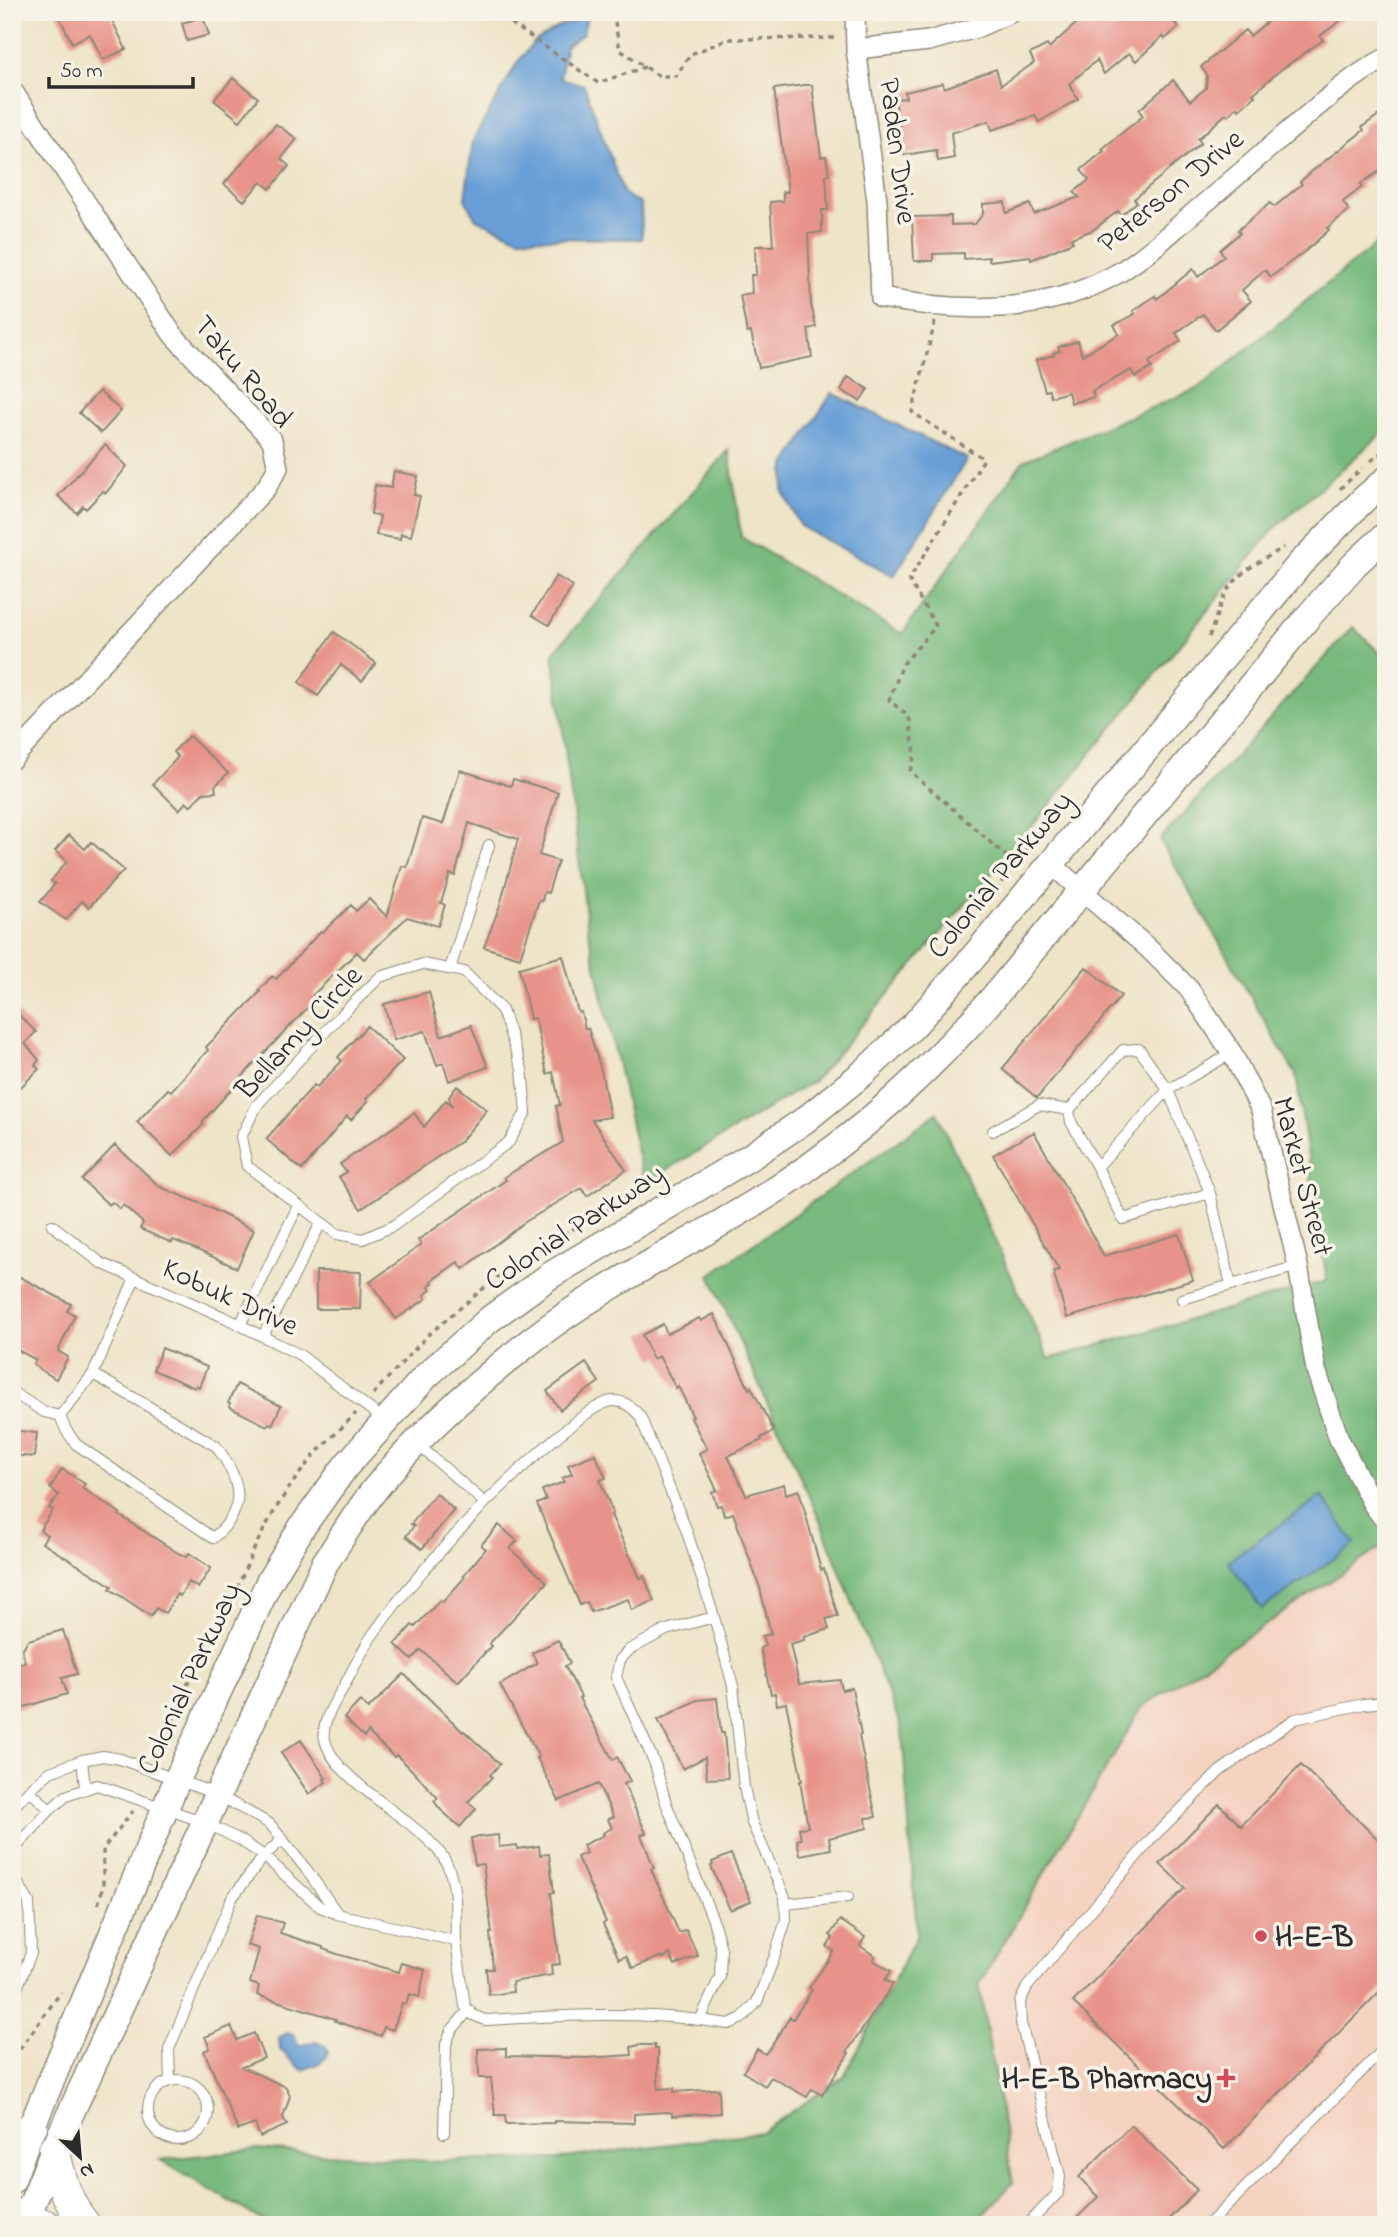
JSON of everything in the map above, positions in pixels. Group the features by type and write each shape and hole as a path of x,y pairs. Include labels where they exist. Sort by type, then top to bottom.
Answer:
{"main road":[{"path":"12,2150 32,2126"},
{"path":"54,2149 73,2211 86,2225"}],"street":[{"name":"Paden Drive","path":"855,12 856,43 877,201 881,298"},
{"path":"856,43 929,41 976,28 1012,12"},
{"name":"Peterson Drive","path":"881,298 939,307 999,309 1038,303 1078,291 1119,272 1156,245 1328,97 1360,72 1386,58"},
{"name":"Taku Road","path":"12,90 173,335 272,440 278,468 266,488 12,759"},
{"name":"Colonial Parkway","path":"12,2180 32,2126 177,1780 269,1582 302,1527 345,1466 426,1376 491,1319 551,1275 753,1155 805,1121 863,1073 914,1025 1300,564 1363,499 1386,480"},
{"path":"27,2220 54,2149 325,1563 374,1490 415,1443 459,1402 543,1332 584,1303 777,1189 831,1153 943,1055 1308,617 1355,564 1386,535"},
{"name":"Market Street","path":"1051,864 1148,948 1189,989 1232,1053 1261,1110 1298,1266 1316,1370 1339,1439 1372,1503 1386,1522"},
{"path":"384,1420 415,1443"}],"lane":[{"path":"450,969 489,845"},
{"name":"Bellamy Circle","path":"423,964 464,972 502,1010 522,1069 526,1112 509,1142 393,1226 363,1239 337,1234 298,1206 247,1166 242,1137 257,1105 380,977 423,964"},
{"path":"1069,1110 1123,1050 1139,1049 1168,1090 1210,1193 1231,1285"},
{"path":"1097,1167 1168,1090 1232,1053"},
{"path":"993,1131 1039,1105 1069,1110"},
{"path":"1069,1110 1071,1122 1123,1219 1210,1193"},
{"path":"240,1325 298,1206"},
{"path":"263,1336 321,1223"},
{"name":"Kobuk Drive","path":"52,1225 101,1263 300,1355 384,1420"},
{"path":"1182,1299 1298,1266"},
{"path":"60,1416 93,1374 135,1278"},
{"path":"12,1392 44,1412 60,1416 76,1444 213,1538 235,1514 238,1489 230,1464 216,1446 93,1374"},
{"path":"612,1401 628,1404 640,1416 686,1529 714,1617 733,1686 744,1787 752,1823 785,1896 786,1904 786,1920 757,2002 742,2018 729,2024 659,2015 601,2014 485,2020 473,2015 465,2006 456,1941 453,1879 444,1859 429,1842 342,1769 330,1752 324,1732 333,1706 372,1635 411,1585 485,1503 546,1446 592,1410 612,1401"},
{"path":"415,1443 485,1503"},
{"path":"701,2020 720,1978 722,1949 666,1803 655,1764 617,1677 620,1660 629,1650 666,1630 714,1617"},
{"path":"1027,2225 1058,2193 1060,2176 1021,2023 1020,2002 1027,1987 1152,1838 1220,1771 1295,1719 1364,1703 1386,1702"},
{"path":"12,1809 50,1772 82,1760 103,1756 120,1759 216,1794 270,1824 337,1914"},
{"path":"82,1760 85,1788"},
{"path":"12,1852 66,1796 97,1785 204,1822 240,1840 264,1856 320,1906 337,1914 456,1941"},
{"path":"29,1790 50,1810"},
{"path":"170,2081 169,2049 232,1898 264,1856 283,1839"},
{"path":"12,1873 29,1902 31,1953 12,2001"},
{"path":"786,1904 848,1897"},
{"path":"444,2133 446,2044 451,2031 469,2010"},
{"path":"1208,2225 1386,2047"},
{"path":"170,2081 190,2082 199,2088 208,2106 204,2126 188,2139 168,2139 153,2128 148,2119 149,2100 161,2084 170,2081"}],"path":[{"path":"495,12 598,83 645,67"},
{"path":"613,12 620,50 659,76 676,76 691,54 729,39 856,43"},
{"path":"939,307 912,412 984,458 909,580 936,626 903,664 889,700 909,717 915,754 910,771 1014,863"},
{"path":"1332,498 1347,480 1386,449"},
{"path":"1209,639 1232,583 1293,539"},
{"path":"985,906 1020,855 1052,826"},
{"path":"376,1391 428,1335 521,1257 663,1181"},
{"path":"95,1915 103,1886 103,1849 132,1813"},
{"path":"12,2088 17,2053 60,1997 65,1985"}],"shaded area":[{"path":"1386,1544 1386,2225 973,2225 1013,2182 979,1985 1142,1707"}],"green space":[{"path":"1386,236 1386,430 1273,530 1033,825 815,1080 644,1184 588,930 553,653 729,450 741,537 902,634 1023,461 1199,388"},
{"path":"1353,627 1386,659 1386,1544 1142,1707 979,1985 1013,2183 973,2225 270,2225 160,2160 257,2149 427,2161 558,2159 762,2132 844,2076 917,1935 902,1729 821,1523 710,1275 937,1113 1049,1359 1327,1281 1296,1075 1160,840"}],"water":[{"path":"584,12 588,12 583,34 566,46 560,78 584,85 624,194 641,204 642,239 519,238 476,219 465,199 473,140 517,63 535,41 562,25 572,23"},
{"path":"832,393 967,459 894,576 800,526 783,491 785,466"},
{"path":"1322,1496 1355,1544 1262,1609 1228,1561"},
{"path":"287,2033 293,2034 299,2046 316,2041 323,2044 328,2050 325,2058 303,2070 280,2050 279,2038"}],"building":[{"path":"57,12 108,12 126,49 103,60 90,34 72,43"},
{"path":"1089,12 1166,12 1179,27 1165,39 1163,36 1136,61 1129,53 1104,74 1097,60 1069,84 1078,99 1039,122 1035,116 992,130 989,121 951,133 954,158 938,161 936,150 904,155 895,99 906,98 905,92 943,83 944,88 996,69 1001,85 1034,63 1030,54 1047,45 1049,48"},
{"path":"1279,12 1352,12 1320,36 1323,40 1279,71 1239,110 1237,107 1228,116 1226,114 1198,139 1201,143 1134,199 1137,202 1121,215 1118,211 1093,230 1071,238 1073,242 1031,260 1030,256 989,261 989,257 964,259 964,253 933,254 933,261 914,261 912,217 951,216 951,225 975,224 983,214 983,204 1005,202 1006,213 1030,204 1034,214 1079,197 1074,192 1089,180 1081,170 1143,116 1139,110 1173,80 1190,101 1206,88 1207,75 1201,67 1245,30 1250,36"},
{"path":"203,17 209,35 187,41 182,23"},
{"path":"233,78 258,98 240,121 214,100"},
{"path":"812,85 821,157 826,156 829,175 826,175 828,210 822,210 822,232 808,234 811,304 816,327 808,329 812,357 759,368 751,332 747,333 740,295 752,293 751,275 756,275 755,246 773,246 770,202 783,201 783,192 788,192 774,89"},
{"path":"1379,115 1386,125 1386,167 1360,184 1362,187 1343,202 1349,210 1327,228 1329,230 1309,248 1271,277 1265,270 1242,290 1251,301 1216,330 1203,314 1176,333 1181,341 1149,362 1152,368 1135,377 1131,370 1092,391 1094,397 1071,403 1068,392 1051,397 1049,390 1045,391 1036,360 1054,355 1053,353 1060,351 1058,347 1078,341 1082,355 1119,334 1114,325 1135,314 1133,311 1155,296 1157,299 1193,269 1198,277 1224,256 1220,250 1240,233 1238,230 1270,203 1274,207 1302,184 1300,182 1311,172 1364,130 1362,127"},
{"path":"276,124 297,139 281,159 289,166 270,189 261,182 244,201 224,184"},
{"path":"848,377 868,389 860,401 841,390"},
{"path":"99,391 121,411 101,433 79,413"},
{"path":"105,445 127,466 106,493 103,491 86,509 83,506 77,513 58,496"},
{"path":"394,471 418,476 414,495 420,496 411,536 401,534 400,539 376,535 380,516 371,514 375,485 391,488"},
{"path":"556,576 573,586 549,625 532,615"},
{"path":"334,632 376,663 362,681 341,665 318,696 299,682"},
{"path":"189,736 228,773 215,786 216,792 203,793 190,806 186,802 179,810 153,784 178,757 173,752"},
{"path":"460,770 511,786 513,779 558,792 539,855 558,861 548,893 544,892 542,901 539,900 520,958 484,947 500,905 518,839 469,823 455,876 450,874 441,903 445,905 438,926 407,917 364,959 357,952 313,995 317,998 172,1156 137,1122 168,1089 171,1091 208,1050 206,1047 260,992 272,976 276,979 321,931 351,905 356,911 369,899 387,917 402,866 407,867 422,818 443,824"},
{"path":"69,835 85,849 91,842 124,870 89,907 82,901 66,920 40,902 55,884 51,881 67,861 55,851"},
{"path":"563,956 578,1012 581,1012 585,1028 588,1028 601,1070 610,1117 592,1120 626,1170 587,1196 582,1188 525,1222 463,1269 458,1262 431,1281 433,1283 428,1286 431,1290 424,1295 426,1299 396,1319 370,1282 421,1245 418,1240 506,1180 504,1177 563,1142 556,1106 560,1105 553,1072 547,1074 535,1018 530,1019 519,968"},
{"path":"1086,967 1121,996 1037,1098 1002,1069"},
{"path":"429,992 441,1036 471,1025 488,1067 449,1081 443,1063 437,1065 425,1031 394,1040 384,1004"},
{"path":"12,1008 36,1032 25,1043 39,1060 35,1065 39,1069 21,1087 12,1080"},
{"path":"367,1026 403,1060 366,1099 368,1101 351,1120 347,1116 302,1170 266,1139 314,1085 317,1087 342,1061 338,1057"},
{"path":"457,1086 487,1110 461,1141 361,1209 339,1177 346,1172 340,1164 414,1113 424,1127 446,1100 452,1106 449,1097"},
{"path":"1034,1132 1104,1256 1179,1234 1193,1280 1067,1318 1053,1271 1059,1270 993,1155"},
{"path":"115,1145 160,1187 254,1230 237,1268 193,1248 173,1240 172,1243 140,1229 143,1223 123,1205 120,1209 112,1202 109,1205 82,1180"},
{"path":"316,1271 361,1272 360,1309 316,1309"},
{"path":"20,1277 71,1304 67,1311 75,1315 58,1351 68,1357 56,1379 33,1365 36,1360 12,1347 12,1280 17,1282"},
{"path":"714,1314 749,1389 751,1387 774,1431 761,1438 762,1440 728,1456 746,1495 784,1484 786,1494 799,1490 821,1570 824,1569 838,1616 826,1619 829,1629 790,1644 799,1684 840,1680 842,1690 852,1688 876,1817 866,1818 867,1828 829,1838 831,1849 800,1855 797,1840 801,1839 799,1828 808,1827 802,1781 786,1703 777,1705 775,1693 771,1694 760,1648 765,1646 762,1636 771,1634 760,1588 733,1513 724,1516 721,1505 717,1506 712,1492 717,1490 699,1453 707,1449 691,1418 693,1417 678,1386 676,1388 659,1356 653,1359 642,1335 663,1324 667,1334 699,1318 701,1321"},
{"path":"162,1348 207,1367 199,1387 196,1385 195,1388 153,1370"},
{"path":"586,1363 599,1382 560,1410 547,1391"},
{"path":"237,1384 281,1406 272,1425 269,1423 267,1426 229,1407 228,1403"},
{"path":"12,1430 37,1433 34,1457 12,1455"},
{"path":"595,1454 606,1478 600,1480 613,1513 611,1515 640,1578 644,1576 654,1601 632,1610 628,1599 591,1612 587,1602 580,1605 537,1504 546,1500 542,1490 564,1482 562,1478 572,1474 568,1465"},
{"path":"62,1469 85,1484 82,1488 120,1513 119,1515 178,1553 186,1557 189,1553 211,1568 198,1588 189,1582 180,1596 177,1594 165,1613 156,1608 151,1616 110,1589 112,1586 42,1543 47,1535 40,1530 53,1510 49,1508 59,1495 50,1488"},
{"path":"436,1493 454,1510 422,1549 406,1536 414,1526 411,1524"},
{"path":"499,1525 517,1541 510,1549 547,1582 489,1644 491,1646 458,1682 421,1650 412,1660 395,1644 440,1600 443,1602 465,1577 463,1576 486,1549 481,1545"},
{"path":"63,1630 77,1674 62,1678 67,1694 12,1711 12,1665 25,1662 22,1650 28,1640"},
{"path":"558,1640 570,1663 565,1666 581,1697 579,1698 613,1760 617,1757 630,1781 624,1784 646,1833 641,1835 654,1868 651,1869 679,1933 686,1930 698,1956 675,1965 670,1954 633,1968 626,1956 619,1959 603,1924 606,1922 577,1857 586,1853 583,1845 612,1828 608,1819 614,1817 598,1784 559,1801 537,1758 539,1757 500,1685 537,1663 532,1653"},
{"path":"404,1674 500,1764 490,1775 492,1777 468,1802 476,1809 460,1827 440,1809 434,1801 438,1798 408,1766 396,1755 394,1757 368,1732 364,1737 344,1718 360,1701 368,1709"},
{"path":"717,1698 721,1733 724,1733 728,1778 707,1779 705,1757 683,1769 658,1720 697,1700"},
{"path":"301,1740 326,1778 326,1782 309,1794 281,1753"},
{"name":"H-E-B","path":"1301,1765 1386,1847 1386,1985 1224,2149 1073,2002 1185,1888 1160,1864 1219,1804 1241,1826"},
{"path":"498,1835 499,1847 517,1845 517,1849 539,1846 540,1855 549,1854 560,1964 551,1965 552,1975 512,1982 513,1992 489,1995 486,1969 493,1969 492,1933 483,1864 475,1865 471,1838"},
{"path":"731,1854 751,1901 730,1910 711,1866 712,1862"},
{"path":"257,1915 283,1923 280,1933 337,1954 399,1972 402,1963 425,1970 419,1997 409,1994 406,2004 402,2003 393,2030 384,2027 381,2036 257,1995 259,1986 250,1983 259,1949 247,1945"},
{"path":"840,1920 865,1937 860,1946 875,1956 873,1960 891,1971 885,1980 893,1984 847,2052 849,2053 822,2095 812,2089 807,2097 771,2077 765,2086 743,2072 757,2049 765,2054 771,2047 812,1990 809,1988 834,1951 827,1947 833,1938 830,1935"},
{"path":"231,2026 237,2040 254,2033 264,2058 242,2067 286,2087 290,2096 283,2117 287,2125 260,2137 255,2124 238,2130 204,2051 210,2048 205,2037"},
{"path":"655,2045 655,2049 658,2049 658,2089 674,2088 674,2092 719,2089 720,2113 672,2116 672,2113 667,2112 634,2114 634,2123 554,2121 506,2124 505,2115 495,2115 491,2078 479,2078 478,2049 506,2048 506,2056 586,2058 632,2055 631,2047"},
{"path":"1131,2125 1197,2190 1163,2225 1070,2225 1098,2197 1079,2177"}],"place":[{"name":"H-E-B","path":"1261,1936"},
{"name":"H-E-B Pharmacy","path":"1226,2078"}]}
